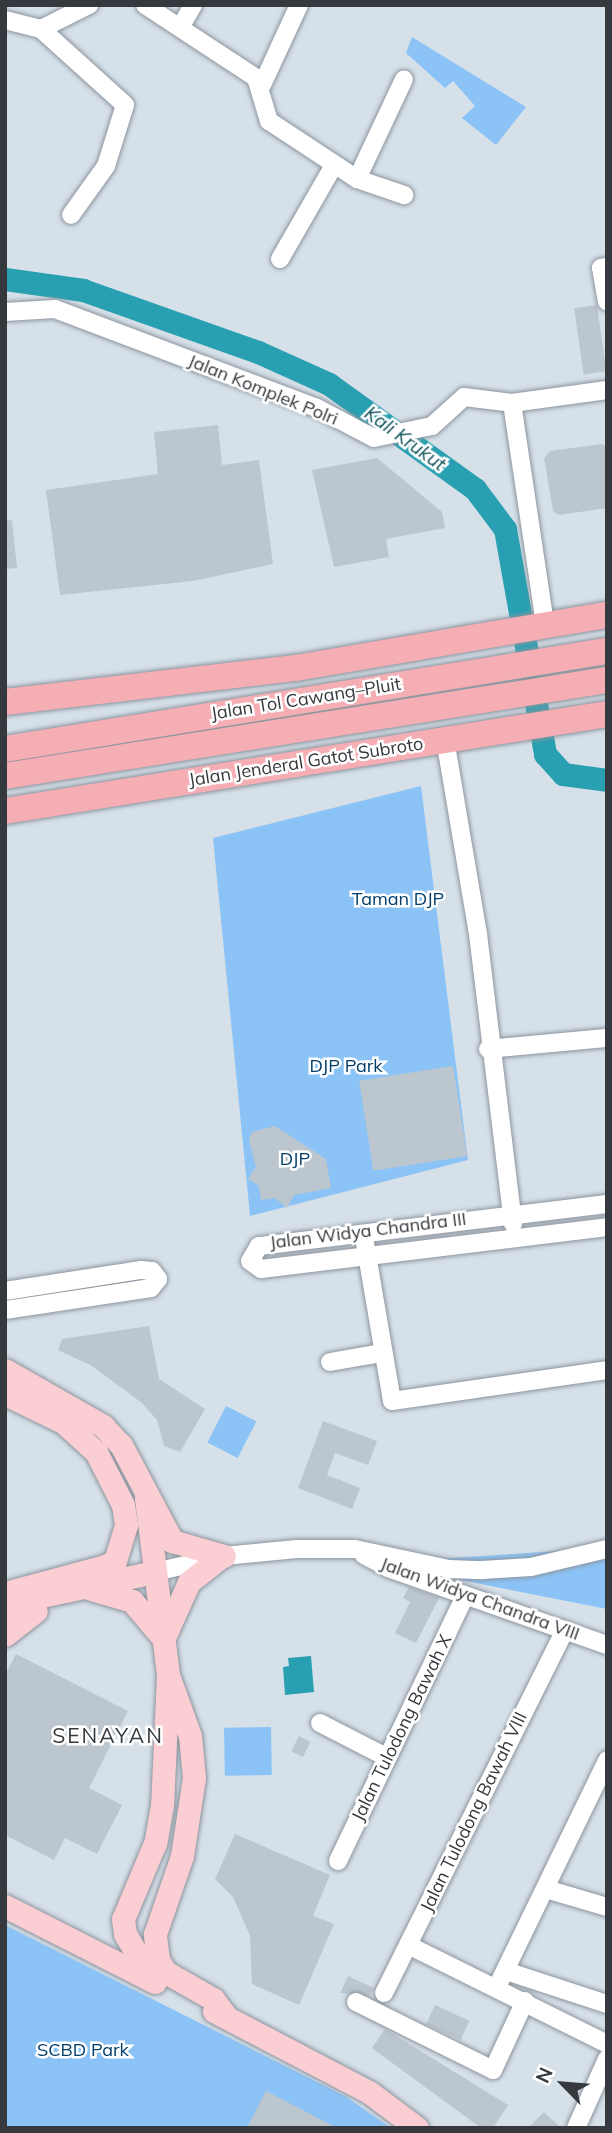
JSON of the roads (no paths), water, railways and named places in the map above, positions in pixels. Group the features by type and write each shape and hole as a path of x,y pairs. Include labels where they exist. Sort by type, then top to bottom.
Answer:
{"highway":[{"path":"5,702 186,684 607,615"},
{"name":"Jalan Tol Cawang–Pluit","path":"5,749 607,651"},
{"name":"Jalan Tol Cawang–Pluit","path":"5,776 607,680"},
{"name":"Jalan Jenderal Gatot Subroto","path":"5,811 607,714"},
{"path":"5,731 190,718"}],"main road":[{"path":"5,1370 103,1426 121,1445 146,1498 172,1541 223,1556"},
{"path":"5,1394 63,1422 96,1452 123,1505 126,1525 115,1561 5,1605"},
{"path":"146,1498 169,1675 155,1843 123,1919 130,1947 169,1977 212,1999 226,2017"},
{"path":"165,1640 189,1582 223,1556"},
{"path":"5,1593 49,1588 85,1588 155,1572"},
{"path":"5,1615 49,1588"},
{"path":"5,1635 49,1588"},
{"path":"85,1588 132,1601 165,1640"},
{"path":"169,1675 190,1736 194,1779 182,1856 155,1934 158,1960 169,1977"},
{"path":"5,1906 369,2092 417,2128"}],"street":[{"path":"41,29 89,5"},
{"path":"145,5 181,26 262,85"},
{"path":"181,26 193,5"},
{"path":"299,5 262,85 263,115 358,179 404,195"},
{"path":"5,20 41,29 125,105 106,166 71,215"},
{"path":"358,179 404,79"},
{"path":"280,259 334,165"},
{"path":"604,267 607,301"},
{"name":"Jalan Komplek Polri","path":"5,312 55,309 317,408 374,438 432,426 464,397 512,403 607,390"},
{"path":"512,403 529,628"},
{"path":"444,739 478,934 488,1049 514,1236"},
{"path":"488,1049 607,1038"},
{"name":"Jalan Widya Chandra III","path":"607,1204 512,1212 259,1246 250,1261 261,1269 514,1236 607,1227"},
{"path":"363,1233 387,1390 400,1402 607,1370"},
{"path":"5,1291 141,1270 152,1271 158,1279 151,1288 5,1310"},
{"path":"330,1362 382,1353"},
{"name":"Jalan Widya Chandra VIII","path":"223,1556 355,1549 423,1572 465,1596 564,1632 607,1644"},
{"path":"423,1572 531,1567 607,1549"},
{"path":"155,1572 223,1556"},
{"name":"Jalan Tulodong Bawah X","path":"338,1861 465,1596"},
{"name":"Jalan Tulodong Bawah VIII","path":"384,1993 564,1632"},
{"path":"320,1723 387,1758"},
{"path":"502,1979 607,1760"},
{"path":"547,1889 607,1907"},
{"path":"408,1945 502,1979 607,2004"},
{"path":"502,1979 525,2001 607,2044"},
{"path":"356,2002 493,2070 525,2001"},
{"path":"576,2128 607,2059"}],"waterway":[{"name":"Kali Krukut","path":"5,279 83,290 258,352 329,384 475,489 505,529 545,754 563,774 607,780"}],"district":[{"name":"SENAYAN","path":"108,1735"}],"park label":[{"name":"Taman DJP","path":"398,899"},
{"name":"DJP Park","path":"346,1066"},
{"name":"DJP","path":"295,1159"},
{"name":"SCBD Park","path":"83,2050"}]}
